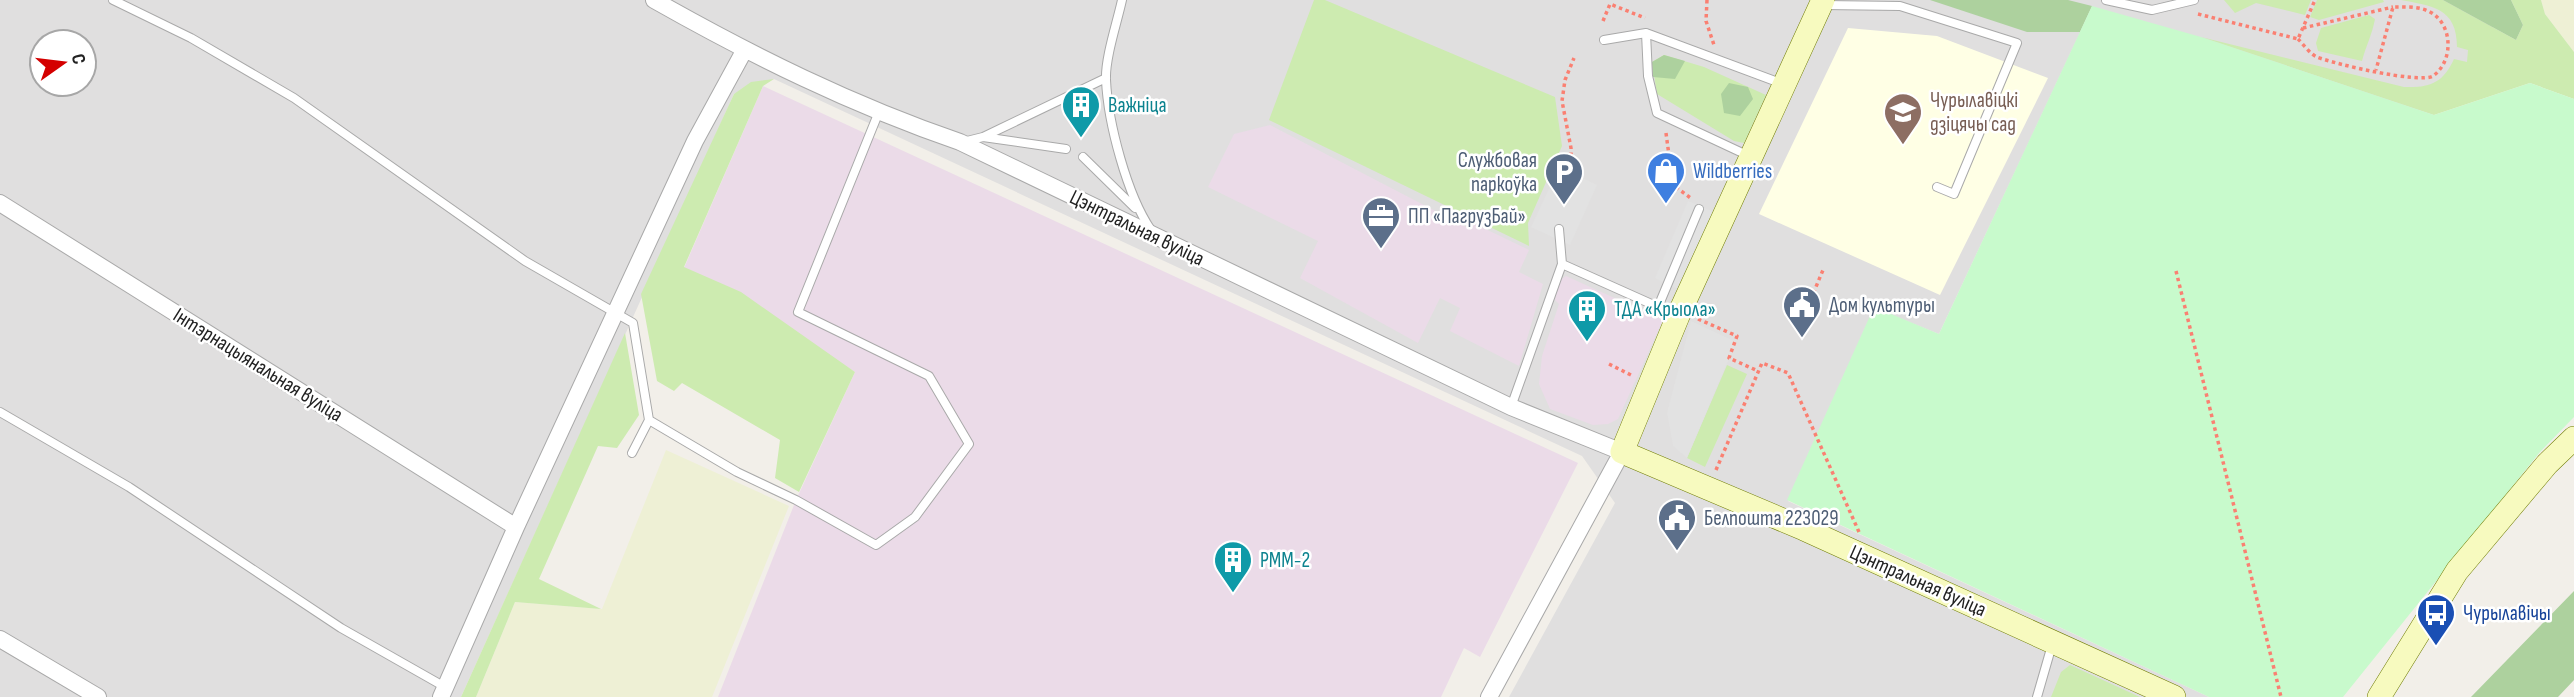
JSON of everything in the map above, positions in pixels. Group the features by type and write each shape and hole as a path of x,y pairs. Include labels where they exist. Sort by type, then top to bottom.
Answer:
{"street":[{"name":"Цэнтральная вуліца","path":"654,0 744,51 878,114 960,142 1511,407 1709,488 2174,697"},
{"path":"1489,697 1622,452 1678,310 1752,158 1822,3"},
{"path":"443,692 516,527 695,141 744,51"},
{"name":"Інтэрнацыянальная вуліца","path":"0,203 516,527"},
{"path":"2379,697 2457,571 2547,464 2574,438"},
{"path":"0,639 98,697"}],"lane":[{"path":"113,0 191,38 294,98 525,261 572,291 633,323 649,420 632,453"},
{"path":"1122,0 1106,78 1119,149 1137,210"},
{"path":"2106,0 2152,10 2194,0"},
{"path":"1822,3 1899,6 2017,43 1954,194 1937,187"},
{"path":"1604,40 1646,33 1786,85"},
{"path":"1646,33 1648,76 1657,113 1752,158"},
{"path":"960,142 983,137 1106,78"},
{"path":"649,420 737,472 796,500 876,545 915,516 961,455 969,444 929,376 798,312 878,114"},
{"path":"983,137 1066,149"},
{"path":"1083,157 1137,210 1154,236"},
{"path":"1562,264 1678,310 1699,209"},
{"path":"1511,407 1562,264 1559,229"},
{"path":"0,412 129,487 341,628 443,692"},
{"path":"2037,697 2053,642"}],"path":[{"path":"1703,42 1715,47 1706,20 1707,0"},
{"path":"2298,39 2315,0"},
{"path":"1603,21 1610,4 1657,23"},
{"path":"2169,6 2298,39 2315,57 2416,79 2431,77 2442,67 2448,52 2448,36 2441,22 2430,11 2413,7 2393,7 2303,28"},
{"path":"2376,70 2393,7"},
{"path":"1571,177 1572,148 1562,101 1565,80 1574,58"},
{"path":"1663,116 1673,185 1689,195 1699,209"},
{"path":"1808,306 1824,270"},
{"path":"2176,271 2281,697"},
{"path":"1678,310 1737,337 1729,358 1758,372"},
{"path":"1709,488 1762,363 1788,373 1860,531 1856,553"}],"shaded area":[{"path":"0,0 2511,0 2434,115 2092,7 1939,334 1874,308 1788,501 2209,697 1509,697 1615,503 1582,456 774,79 734,94 461,697 0,697"},
{"path":"2541,0 2574,0 2574,52 2545,14"},
{"name":"Чурылавіцкі дзіцячы сад","path":"1848,28 1937,36 2048,78 1940,295 1759,214"},
{"path":"763,86 1578,463 1480,657 1464,648 1441,697 718,697 796,500 855,372 684,268"},
{"path":"1270,125 1470,229 1473,223 1529,250 1519,272 1543,284 1519,366 1450,331 1460,308 1440,298 1418,343 1300,278 1318,241 1208,187 1234,134"},
{"name":"Службовая паркоўка","path":"1559,167 1597,185 1570,245 1531,227"},
{"path":"1688,201 1714,212 1680,290 1655,278"},
{"path":"1566,276 1663,320 1618,419 1608,424 1593,425 1550,409 1539,384 1542,356 1559,304 1555,300 1559,281"},
{"path":"1691,321 1736,342 1687,458 1673,446 1667,413"},
{"path":"666,450 789,506 712,697 476,697 515,602 602,609"}],"green space":[{"path":"1314,0 1325,0 1555,97 1562,146 1528,223 1529,246 1269,120"},
{"path":"1930,0 2068,0 2092,6 2080,32 2027,32"},
{"path":"2224,0 2311,0 2305,15 2256,3 2235,13"},
{"path":"2317,0 2384,2 2319,20 2310,17"},
{"path":"2401,0 2443,0 2516,40 2523,25 2511,0 2541,0 2545,14 2574,52 2574,99 2530,83 2434,115 2201,37 2404,87 2435,82 2445,74 2454,59 2467,62 2468,50 2457,47 2456,34 2447,16 2432,7"},
{"path":"2443,0 2511,0 2523,25 2516,40"},
{"path":"2092,6 2201,37 2434,115 2530,83 2574,99 2574,417 2540,452 2343,697 2209,697 1787,500 1874,307 1939,334"},
{"path":"2369,15 2375,19 2362,61 2318,51 2316,43 2321,28"},
{"path":"1664,55 1704,67 1766,95 1744,143 1734,141 1657,94 1652,62"},
{"path":"1664,55 1685,61 1675,79 1653,77 1652,62"},
{"path":"774,79 763,86 684,267 741,292 855,372 799,492 775,478 780,440 682,383 674,391 657,381 641,294 734,94 751,82"},
{"path":"1729,83 1748,87 1753,99 1740,116 1724,113 1721,94"},
{"path":"625,333 639,415 617,448 598,446 539,579 601,609 515,602 476,697 461,697"},
{"path":"1727,365 1747,374 1705,467 1687,458"},
{"path":"2574,591 2574,680 2558,697 2471,697"},
{"path":"2070,665 2140,697 2051,697 2061,672"}],"place":[{"name":"Важніца","path":"1081,139"},
{"name":"Чурылавіцкі дзіцячы сад","path":"1903,146"},
{"name":"Wildberries","path":"1666,205"},
{"name":"Службовая паркоўка","path":"1564,206"},
{"name":"ПП «ПагрузБай»","path":"1381,250"},
{"name":"Дом культуры","path":"1802,339"},
{"name":"ТДА «Крыола»","path":"1587,343"},
{"name":"Белпошта 223029","path":"1677,552"},
{"name":"РММ-2","path":"1233,594"},
{"name":"Чурылавічы","path":"2436,647"}]}
